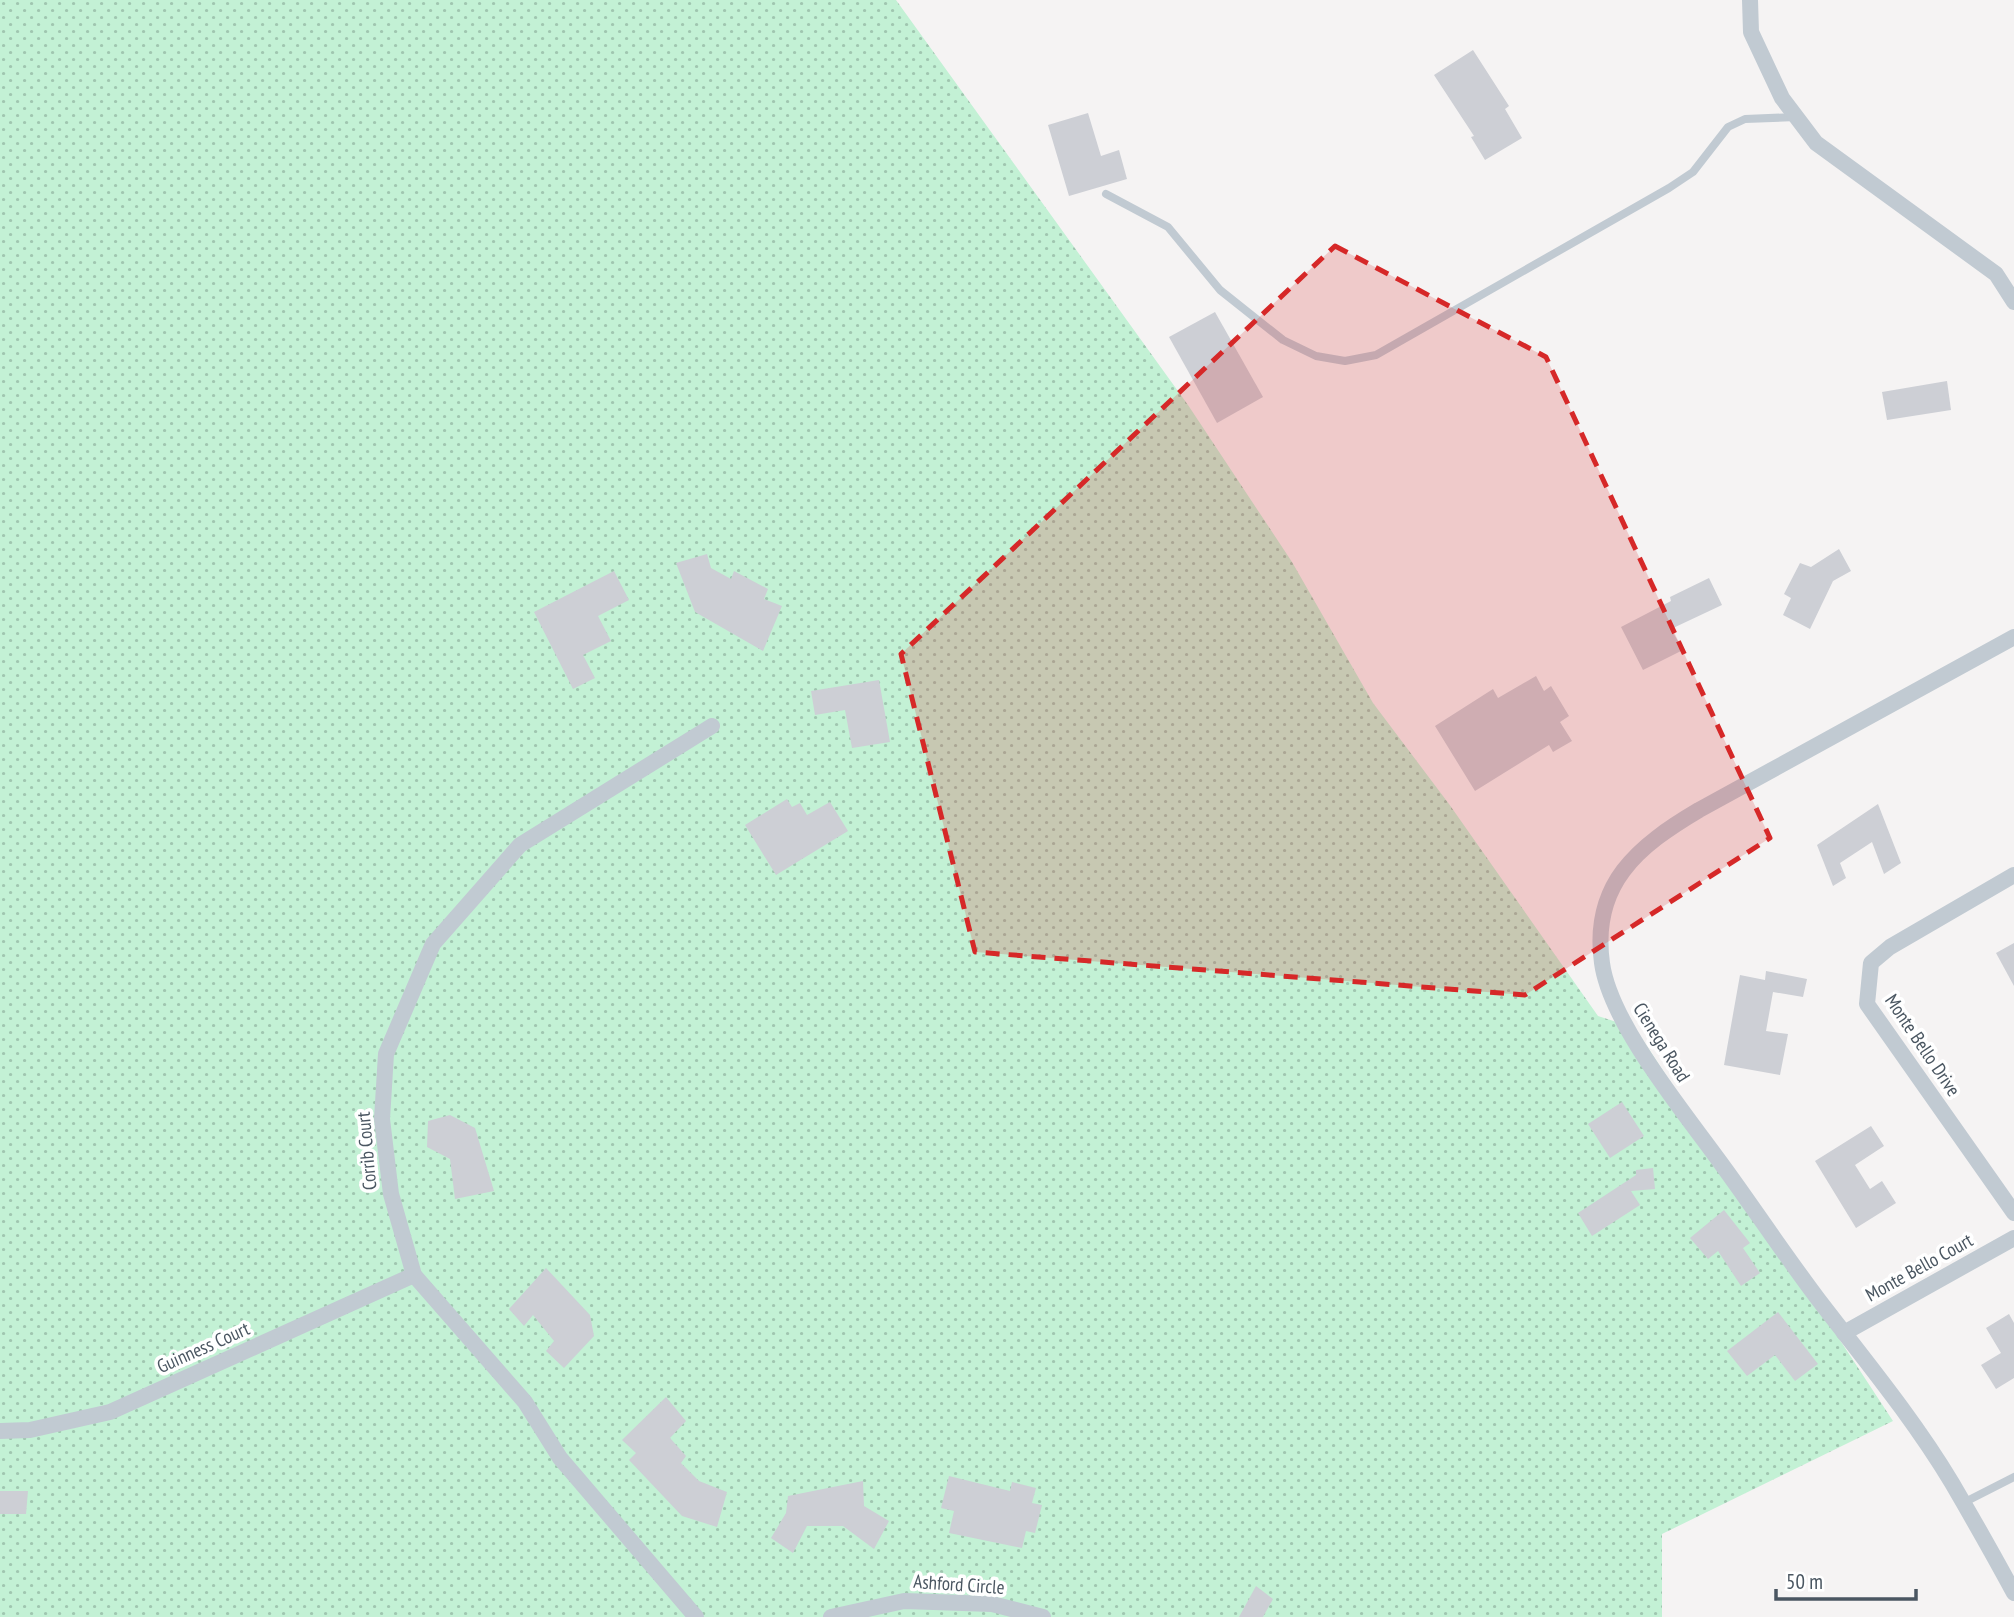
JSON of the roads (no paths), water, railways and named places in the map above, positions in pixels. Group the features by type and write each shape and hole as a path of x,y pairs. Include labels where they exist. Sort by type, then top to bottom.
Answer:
{"street":[{"path":"1750,0 1751,32 1782,98 1816,143 1996,274 2014,302"},
{"name":"Cienega Road","path":"2014,637 1663,832 1628,861 1606,905 1601,934 1601,962 1622,1020 1678,1106 1911,1422 1963,1503 2014,1593"},
{"name":"Corrib Court","path":"696,1617 560,1458 525,1402 414,1275 391,1194 382,1119 386,1054 433,944 520,845 712,726"},
{"name":"Monte Bello Drive","path":"2014,875 1890,947 1871,963 1867,1004 2014,1213"},
{"name":"Monte Bello Court","path":"1844,1332 2014,1238"},
{"name":"Guinness Court","path":"0,1431 30,1430 110,1412 414,1275"},
{"name":"Ashford Circle","path":"831,1617 904,1601 992,1604 1043,1617"}],"lane":[{"path":"1106,194 1168,227 1220,290 1283,340 1316,356 1345,360 1376,355 1669,188 1693,172 1728,127 1745,119 1796,117"},
{"path":"1963,1503 2014,1477"}]}
